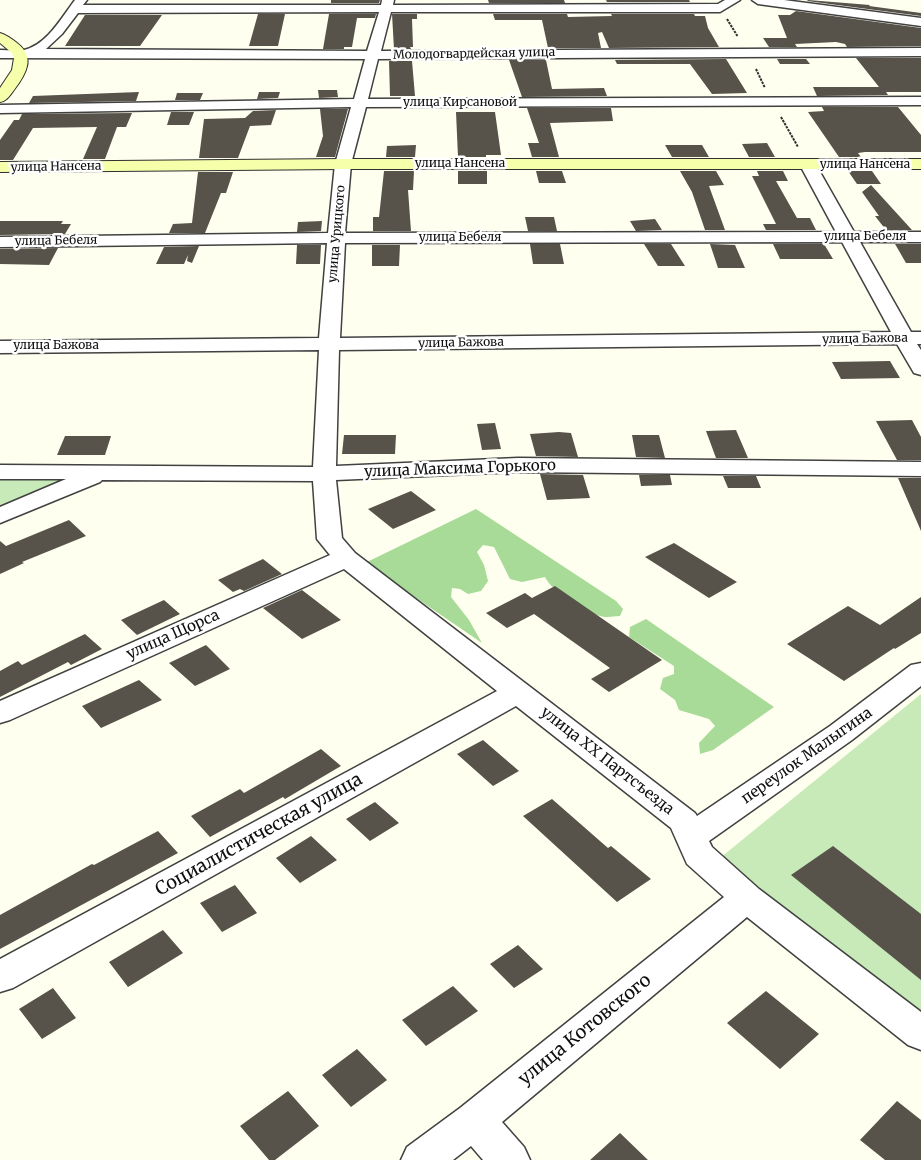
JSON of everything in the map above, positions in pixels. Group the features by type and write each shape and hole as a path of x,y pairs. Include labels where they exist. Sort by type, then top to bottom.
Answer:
{"main road":[{"path":"0,37 24,53 18,73 0,98"},
{"name":"улица Нансена","path":"0,167 343,164 921,164"}],"street":[{"path":"24,53 41,47 77,4 387,4 720,8 734,0"},
{"path":"758,0 921,22"},
{"name":"улица Урицкого","path":"324,474 328,345 343,164 387,4"},
{"name":"Молодогвардейская улица","path":"0,54 373,55 921,52"},
{"name":"улица Кирсановой","path":"0,109 359,103 921,101"},
{"path":"808,165 847,237 913,338 921,369"},
{"name":"улица Бебеля","path":"0,242 336,238 921,237"},
{"name":"улица Бажова","path":"0,347 913,338"},
{"name":"улица Максима Горького","path":"0,472 324,474 518,464 921,469"},
{"path":"0,516 104,472"},
{"name":"улица XX Партсъезда","path":"324,474 330,539 346,558 684,821 699,855 747,898 921,1034"},
{"name":"улица Щорса","path":"0,713 346,558"},
{"name":"переулок Малыгина","path":"691,838 841,733 921,672"},
{"name":"Социалистическая улица","path":"0,977 518,692"},
{"name":"улица Котовского","path":"421,1160 474,1121 747,898"},
{"path":"474,1121 510,1160"}],"green space":[{"path":"0,480 67,480 0,507"},
{"path":"476,509 616,601 623,609 620,616 602,617 593,614 561,595 545,577 522,582 510,579 494,547 483,545 477,552 484,565 488,581 481,591 468,594 460,589 452,588 451,597 469,620 482,643 365,563"},
{"path":"646,619 774,707 713,750 700,754 699,743 715,726 709,719 679,710 675,700 660,689 663,678 674,674 674,666 629,637 630,627"},
{"path":"921,694 921,1013 720,858"}],"building":[{"path":"331,0 380,0 379,3 331,3"},
{"path":"488,0 564,0 565,3 489,3"},
{"path":"606,0 689,0 690,2 607,2"},
{"path":"807,1 870,5 921,13 921,16"},
{"path":"796,11 921,28 921,46 847,47 845,44 836,42 795,44 797,47 769,47 763,38 787,38 778,15 790,15"},
{"path":"258,14 285,14 278,46 249,46"},
{"path":"329,14 376,14 375,18 357,18 352,47 323,49"},
{"path":"392,14 417,14 417,19 412,19 413,47 410,47 411,49 394,49"},
{"path":"493,14 567,14 568,17 612,16 611,14 694,14 695,16 705,16 708,28 719,47 609,48 602,32 598,33 601,48 548,48 542,20 495,20"},
{"path":"85,15 162,15 140,46 65,46"},
{"path":"856,58 921,58 921,92 886,92 888,95 817,96 813,87 879,87"},
{"path":"726,59 747,93 712,94 690,64 617,64 615,60"},
{"path":"777,59 806,59 810,64 780,64"},
{"path":"509,60 546,60 552,89 604,88 607,96 522,97"},
{"path":"389,61 412,61 415,96 390,96"},
{"path":"318,90 337,90 338,97 319,98"},
{"path":"139,92 136,101 29,103 33,96"},
{"path":"259,92 280,92 278,98 257,99"},
{"path":"177,93 203,93 200,100 175,100"},
{"path":"822,107 898,107 921,135 921,152 865,152 858,153 861,157 839,157 808,112 824,111"},
{"path":"527,108 611,108 613,121 550,123 559,157 532,157 528,143 539,143"},
{"path":"320,109 348,109 335,157 316,157 323,136"},
{"path":"276,110 271,125 250,126 238,158 199,158 204,119 245,118 253,111"},
{"path":"171,112 194,112 189,125 167,125"},
{"path":"456,112 495,112 501,155 458,157"},
{"path":"132,113 126,127 117,127 105,159 83,159 97,127 33,128 13,160 0,160 0,140 14,120 19,120 22,114"},
{"path":"767,143 775,157 749,157 742,144"},
{"path":"416,145 415,157 386,157 387,146"},
{"path":"665,145 702,145 709,157 672,157"},
{"path":"384,171 414,171 413,190 408,190 411,231 373,231 373,217 379,217"},
{"path":"458,171 487,171 487,184 458,184"},
{"path":"536,171 562,171 566,183 539,183"},
{"path":"680,171 716,171 724,185 709,186 725,230 705,230 692,192"},
{"path":"757,171 783,171 788,181 776,181 797,218 810,218 816,230 766,230 763,224 776,224 752,176 759,176"},
{"path":"848,171 872,171 881,184 857,184"},
{"path":"198,172 233,172 226,193 221,193 205,233 169,233 173,224 192,223"},
{"path":"871,185 912,230 886,230 875,216 879,216 862,192"},
{"path":"525,217 554,217 557,231 528,231"},
{"path":"655,219 662,230 636,231 630,221"},
{"path":"0,221 63,221 61,224 71,224 65,234 0,235"},
{"path":"322,221 321,231 297,232 298,222"},
{"path":"530,244 560,244 564,264 533,264"},
{"path":"644,244 671,244 685,266 658,266"},
{"path":"710,244 735,245 745,268 718,268"},
{"path":"773,244 824,244 833,259 780,259"},
{"path":"895,244 921,244 921,263 906,263"},
{"path":"297,245 321,245 320,264 296,264"},
{"path":"372,245 400,245 399,266 372,266"},
{"path":"199,246 192,263 187,261 188,255 184,264 156,264 164,247"},
{"path":"58,248 49,265 0,264 0,249"},
{"path":"890,361 900,378 841,379 832,362"},
{"path":"912,420 921,437 921,460 897,460 876,421"},
{"path":"495,423 501,449 482,450 477,424"},
{"path":"736,430 748,458 716,458 706,431"},
{"path":"571,433 578,457 536,456 530,434"},
{"path":"344,435 396,435 395,454 342,454"},
{"path":"632,435 659,435 665,458 636,457"},
{"path":"65,436 111,436 105,455 57,455"},
{"path":"540,474 583,475 590,498 547,500"},
{"path":"639,475 670,475 672,485 641,486"},
{"path":"723,476 756,476 761,488 728,488"},
{"path":"898,478 921,478 921,531"},
{"path":"411,491 436,510 393,529 368,509"},
{"path":"69,520 86,536 22,562 24,563 0,574 0,541 6,546"},
{"path":"674,543 737,582 709,598 645,557"},
{"path":"263,559 282,574 244,591 240,589 233,592 218,580"},
{"path":"555,586 662,660 609,692 591,679 610,668 534,614 507,628 486,613 525,593 532,598"},
{"path":"302,590 341,620 302,639 263,608"},
{"path":"921,597 921,633 894,648 844,681 787,644 848,606 880,625"},
{"path":"164,600 180,614 137,635 121,620"},
{"path":"85,634 102,649 71,665 68,662 0,697 0,671 18,661 22,665"},
{"path":"206,645 230,669 195,686 169,663"},
{"path":"139,680 162,700 101,728 82,706"},
{"path":"483,740 519,771 493,786 457,754"},
{"path":"321,749 341,766 285,799 283,797 210,837 191,816 240,789 244,793"},
{"path":"552,799 608,848 611,846 651,879 617,902 523,816"},
{"path":"375,802 399,823 370,841 346,819"},
{"path":"158,831 178,853 0,949 0,915 92,864 94,865"},
{"path":"311,836 337,860 300,883 276,858"},
{"path":"833,846 921,914 921,980 791,875"},
{"path":"235,885 257,913 222,932 200,903"},
{"path":"163,930 183,953 128,987 109,962"},
{"path":"518,945 543,969 514,988 490,964"},
{"path":"453,986 478,1011 426,1046 402,1020"},
{"path":"53,988 76,1018 42,1039 19,1009"},
{"path":"766,991 819,1034 780,1069 727,1023"},
{"path":"357,1049 387,1080 351,1107 322,1075"},
{"path":"288,1091 319,1126 275,1160 269,1160 240,1126"},
{"path":"897,1101 921,1120 921,1160 885,1160 860,1140"},
{"path":"620,1133 648,1160 590,1160"}]}
